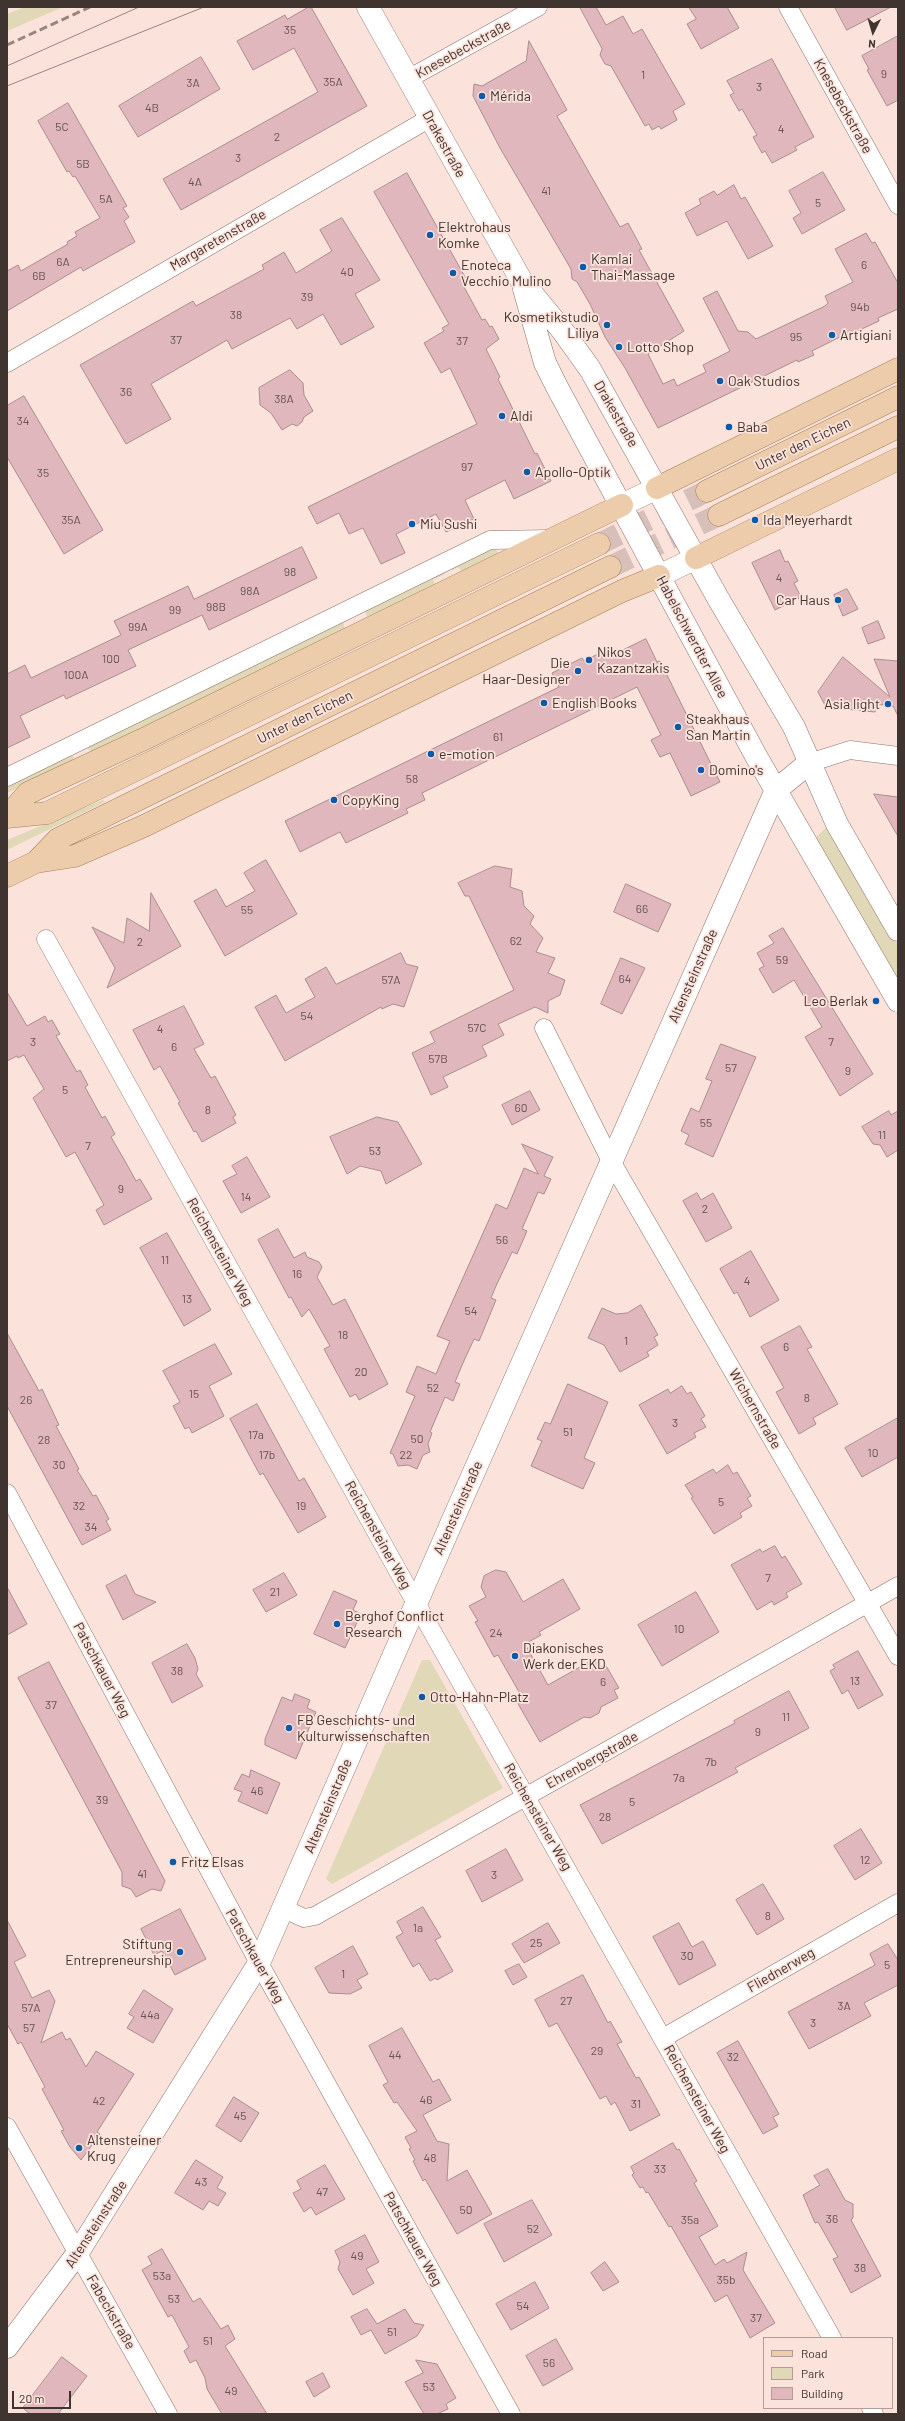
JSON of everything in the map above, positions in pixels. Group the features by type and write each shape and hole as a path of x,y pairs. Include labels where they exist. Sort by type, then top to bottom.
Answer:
{"main road":[{"name":"Drakestraße","path":"368,7 521,280 562,330 590,369 696,558"},
{"name":"Drakestraße","path":"521,280 546,363 622,505"},
{"path":"7,817 28,793 657,488 898,369"},
{"name":"Unter den Eichen","path":"707,491 898,397"},
{"name":"Unter den Eichen","path":"719,515 898,427"},
{"path":"36,862 75,856 144,826 622,591 659,576 898,459"},
{"name":"Habelschwerdter Allee","path":"622,505 659,576 776,790 898,1001"},
{"name":"Unter den Eichen","path":"7,817 47,813 599,544"},
{"path":"696,558 794,727 837,824 898,930"},
{"name":"Unter den Eichen","path":"7,876 36,862 58,839 610,567"},
{"path":"776,790 809,763"},
{"name":"Altensteinstraße","path":"7,2347 77,2254 259,1963 284,1909 416,1603 776,790"}],"street":[{"name":"Knesebeckstraße","path":"408,79 538,7"},
{"name":"Knesebeckstraße","path":"788,7 898,205"},
{"name":"Margaretenstraße","path":"7,363 430,118"},
{"path":"7,776 490,540 551,539"},
{"path":"809,763 850,750 898,756"},
{"name":"Reichensteiner Weg","path":"46,939 416,1603 831,2337"},
{"path":"544,1028 611,1161"},
{"name":"Wichernstraße","path":"611,1161 898,1656"},
{"name":"Patschkauer Weg","path":"7,1493 259,1963 511,2414"},
{"name":"Ehrenbergstraße","path":"284,1909 304,1918 315,1916 526,1795 898,1586"},
{"name":"Fliednerweg","path":"663,2038 898,1903"},
{"name":"Fabeckstraße","path":"7,2127 168,2414"}],"green space":[{"path":"25,7 63,7 7,31 7,14"},
{"path":"493,546 499,554 462,573 459,567 452,570 451,567"},
{"path":"444,571 445,574 433,580 436,586 367,617 365,610"},
{"path":"343,621 345,630 141,731 93,751 89,750 88,746"},
{"path":"70,754 74,757 72,761 7,793 7,785"},
{"path":"103,800 105,802 7,850 7,840"},
{"path":"826,828 898,945 898,982 815,838"},
{"path":"422,1660 430,1660 503,1788 332,1884 326,1879"}],"building":[{"path":"311,7 367,106 181,210 163,179 318,92 294,48 253,70 237,41 285,15 287,19"},
{"path":"580,7 596,7 606,25 623,16 633,34 642,29 685,104 673,111 677,120 661,129 659,126 652,130 649,124 645,126 611,66 605,64 600,55 602,49"},
{"path":"689,7 727,7 739,28 701,49 687,24 696,19"},
{"path":"835,7 891,7 847,30"},
{"path":"898,36 898,100 887,106 867,70 869,69 862,56"},
{"path":"529,41 567,110 557,116 620,227 628,223 642,249 639,250 684,331 648,354 663,384 674,379 677,386 706,372 703,365 730,351 703,298 717,291 738,331 748,332 756,339 825,306 828,303 825,296 853,282 835,249 866,233 872,243 875,242 898,283 898,309 878,318 879,321 853,333 852,331 812,351 814,355 798,362 797,360 658,428 625,368 605,337 590,304 577,282 572,279 571,269 500,148 473,96 474,84 482,86 526,61"},
{"path":"201,57 220,89 138,137 119,106"},
{"path":"772,59 814,137 795,147 797,150 772,163 765,151 762,153 753,137 757,135 742,109 739,111 730,95 734,93 727,81"},
{"path":"68,103 127,206 123,208 129,217 124,221 135,242 83,271 81,267 7,311 7,271 18,265 21,271 68,244 67,242 77,236 75,232 100,218 75,176 73,177 69,171 67,172 38,121"},
{"path":"823,172 845,210 802,234 793,218 801,213 789,191"},
{"path":"407,173 469,284 464,287 482,320 485,319 490,327 492,326 499,339 486,349 500,377 498,379 535,454 537,453 551,481 514,499 505,480 465,500 474,519 446,532 436,514 396,534 405,553 381,564 363,528 349,534 339,513 317,524 308,507 477,424 450,368 441,373 424,343 444,331 442,328 449,324 374,192"},
{"path":"734,185 741,199 745,197 773,246 748,259 727,221 697,236 685,213 701,204 699,199 714,191 717,195"},
{"path":"342,218 380,280 355,294 374,327 341,345 323,314 297,329 290,318 232,349 227,340 151,384 171,419 126,444 80,365 193,301 196,306 264,269 262,265 284,252 296,273 332,251 320,230"},
{"path":"290,370 303,383 304,395 313,411 304,417 302,422 297,426 292,424 282,430 271,413 260,405 259,388"},
{"path":"24,396 103,530 64,554 7,457 7,406"},
{"path":"302,547 317,578 209,630 202,615 128,650 136,666 66,699 64,695 20,716 30,737 7,748 7,674 25,665 31,678 121,635 114,621 188,586 194,599"},
{"path":"780,550 785,562 788,561 798,581 794,583 801,597 775,610 752,563"},
{"path":"847,589 858,609 843,616 834,595"},
{"path":"878,621 885,638 868,644 862,628"},
{"path":"646,639 657,662 660,661 720,782 691,796 670,753 660,757 651,740 661,735 637,687 422,793 425,800 406,809 408,813 346,843 340,832 300,852 285,821 559,687 552,673 582,658 584,661 600,653 603,656 617,649 618,652"},
{"path":"843,657 890,697 874,659 898,661 898,716 893,706 875,704 875,712 826,707 818,692"},
{"path":"874,794 898,797 898,836"},
{"path":"266,860 297,914 225,956 194,901 216,889 226,907 255,891 244,873"},
{"path":"495,866 512,869 510,887 522,891 524,906 534,916 530,924 543,938 536,952 555,958 548,973 565,980 560,995 548,1001 548,1013 535,1007 498,1024 504,1035 482,1046 487,1056 443,1077 448,1087 431,1095 412,1053 435,1042 430,1032 514,990 469,896 465,896 458,883"},
{"path":"626,884 671,904 658,932 614,912"},
{"path":"151,893 181,946 107,988 115,968 92,927 124,943 127,918 149,931"},
{"path":"783,928 873,1074 840,1096 805,1037 822,1027 794,980 773,993 759,969 764,966 757,953 774,943 769,936"},
{"path":"401,953 406,964 418,967 404,1007 393,1004 382,1009 381,1007 285,1061 255,1007 276,995 286,1013 315,997 305,979 326,967 336,984"},
{"path":"621,958 645,968 622,1014 601,1004"},
{"path":"7,992 27,1026 45,1016 48,1022 52,1020 60,1034 56,1036 77,1072 80,1070 88,1085 85,1087 102,1118 105,1116 115,1134 111,1137 136,1181 140,1179 152,1199 104,1225 96,1210 104,1205 75,1152 66,1157 33,1098 44,1089 24,1055 18,1058 17,1056 7,1061"},
{"path":"184,1006 204,1044 194,1049 211,1078 215,1076 236,1115 233,1117 236,1123 202,1142 196,1131 194,1132 178,1103 180,1102 160,1066 154,1070 133,1030"},
{"path":"721,1044 756,1057 713,1157 685,1144 689,1135 681,1131 691,1108 699,1112 712,1081 706,1079"},
{"path":"530,1091 540,1110 512,1125 502,1105"},
{"path":"889,1111 891,1115 898,1111 898,1150 887,1157 880,1145 873,1144 862,1127"},
{"path":"377,1117 398,1122 422,1164 386,1184 381,1171 360,1166 347,1174 330,1137"},
{"path":"522,1144 553,1157 544,1176 551,1179 544,1194 538,1192 522,1229 527,1231 517,1254 512,1252 496,1286 491,1298 496,1300 479,1341 474,1339 463,1363 455,1382 460,1384 453,1401 445,1397 430,1432 432,1433 428,1444 430,1452 423,1455 417,1469 408,1465 398,1466 393,1454 390,1453 415,1396 406,1392 417,1366 436,1374 450,1341 437,1336 496,1204 507,1209 524,1168 538,1174"},
{"path":"247,1157 270,1197 241,1213 223,1181 237,1174 232,1166"},
{"path":"697,1193 701,1200 713,1193 732,1228 706,1242 683,1201"},
{"path":"278,1229 294,1258 305,1252 307,1257 319,1262 322,1267 317,1277 333,1305 345,1299 388,1384 359,1400 356,1394 350,1397 324,1349 330,1346 309,1309 302,1317 291,1297 289,1298 258,1240"},
{"path":"167,1233 211,1310 184,1326 140,1248"},
{"path":"751,1251 779,1300 750,1317 737,1292 734,1294 720,1269"},
{"path":"641,1305 658,1335 654,1337 658,1345 647,1352 649,1356 620,1372 604,1345 588,1338 602,1308 616,1314 627,1313"},
{"path":"800,1326 812,1347 807,1349 838,1404 813,1418 816,1424 799,1434 776,1392 784,1388 761,1347"},
{"path":"7,1333 39,1391 42,1389 59,1425 56,1426 79,1469 77,1470 93,1496 96,1495 109,1519 106,1521 111,1530 82,1545 7,1406"},
{"path":"215,1344 232,1374 209,1386 224,1416 192,1433 189,1427 185,1429 173,1406 180,1402 163,1371"},
{"path":"568,1384 608,1402 584,1458 595,1463 583,1489 531,1466 542,1441 537,1439 545,1422 550,1424"},
{"path":"682,1386 687,1394 691,1392 705,1416 701,1419 706,1427 694,1433 696,1437 667,1454 639,1405 668,1389 670,1393"},
{"path":"257,1404 299,1481 304,1478 326,1517 298,1533 263,1473 260,1475 230,1419"},
{"path":"898,1418 898,1457 862,1477 845,1448"},
{"path":"728,1465 733,1474 737,1472 751,1496 747,1498 752,1506 740,1513 742,1517 714,1534 691,1498 693,1497 685,1485 713,1469 716,1473"},
{"path":"775,1546 782,1558 785,1556 802,1584 786,1593 788,1597 774,1605 772,1601 757,1610 731,1565 760,1549 762,1552"},
{"name":"Diakonisches Werk der EKD","path":"496,1570 506,1572 523,1602 563,1579 580,1609 539,1632 541,1635 525,1644 548,1685 596,1658 601,1667 605,1664 619,1688 614,1690 618,1698 601,1707 599,1713 590,1718 584,1717 540,1742 517,1702 523,1699 498,1655 494,1657 475,1622 478,1621 469,1606 486,1597 481,1587 484,1576"},
{"path":"284,1573 297,1595 266,1612 253,1590"},
{"path":"126,1575 135,1594 156,1602 123,1620 106,1586"},
{"path":"7,1587 27,1624 7,1635"},
{"name":"Berghof Conflict Research","path":"334,1591 357,1601 353,1610 361,1614 345,1648 314,1634"},
{"path":"696,1592 719,1632 662,1666 638,1625"},
{"path":"187,1644 195,1658 198,1669 196,1674 203,1686 172,1703 152,1663"},
{"path":"858,1651 883,1695 858,1709 848,1690 842,1694 830,1671 835,1668 833,1665"},
{"path":"49,1662 165,1881 161,1891 152,1889 136,1897 131,1889 122,1886 122,1872 18,1678"},
{"path":"789,1691 809,1728 735,1768 738,1772 602,1844 580,1805 735,1723 734,1721"},
{"name":"FB Geschichts- und Kulturwissenschaften","path":"295,1694 310,1700 307,1708 316,1712 296,1759 265,1745 265,1739 282,1697 292,1701"},
{"path":"251,1770 280,1783 267,1814 238,1801 242,1792 234,1789 242,1774 249,1777"},
{"path":"861,1829 882,1863 855,1880 834,1846"},
{"path":"506,1849 523,1880 482,1902 466,1871"},
{"path":"763,1884 784,1919 757,1935 736,1900"},
{"path":"423,1907 441,1937 435,1940 453,1971 437,1980 436,1978 430,1981 419,1963 413,1967 396,1937 403,1933 397,1922"},
{"path":"180,1909 206,1959 175,1975 162,1951 154,1955 141,1929"},
{"path":"7,1920 26,1956 14,1962 32,1998 49,1990 55,2001 41,2043 62,2032 66,2040 70,2038 86,2067 96,2051 134,2074 97,2132 100,2134 81,2160 70,2147 61,2131 64,2130 42,2089 45,2087 21,2042 18,2044 7,2024"},
{"path":"548,1923 560,1943 524,1963 512,1944"},
{"path":"679,1923 692,1947 703,1941 716,1965 679,1985 653,1937"},
{"path":"888,1944 898,1960 898,1985 864,2003 871,2016 809,2049 788,2012 875,1965 870,1954"},
{"path":"353,1946 368,1974 357,1980 362,1988 350,1994 329,1993 315,1968"},
{"path":"519,1964 527,1977 513,1985 505,1971"},
{"path":"583,1975 608,2023 610,2021 622,2042 617,2044 636,2078 639,2077 660,2115 630,2131 615,2102 611,2105 606,2096 600,2099 557,2023 549,2027 535,2000"},
{"path":"144,1990 173,2009 153,2043 127,2028 134,2017 129,2014"},
{"path":"402,2028 433,2082 439,2079 451,2100 423,2115 437,2141 449,2144 447,2181 467,2170 492,2214 457,2234 425,2179 423,2181 413,2161 415,2160 409,2149 411,2148 405,2137 417,2131 397,2102 394,2103 383,2085 388,2082 369,2046"},
{"path":"738,2041 779,2114 773,2117 778,2126 763,2134 717,2053"},
{"path":"234,2097 259,2113 241,2142 216,2126"},
{"path":"673,2143 677,2150 679,2149 697,2181 694,2183 718,2226 699,2237 715,2265 724,2259 727,2263 747,2252 743,2270 775,2323 750,2338 727,2295 715,2302 671,2226 669,2227 648,2192 646,2193 643,2187 640,2188 632,2175 634,2173 631,2167"},
{"path":"196,2160 223,2177 217,2188 226,2193 218,2206 209,2201 203,2210 175,2193"},
{"path":"325,2165 345,2199 316,2215 311,2207 304,2212 293,2193 301,2189 297,2181"},
{"path":"828,2169 845,2200 853,2204 853,2218 851,2220 881,2276 851,2293 833,2259 838,2257 818,2222 815,2223 803,2195 820,2185 814,2176"},
{"path":"532,2200 552,2235 504,2262 484,2224"},
{"path":"365,2235 379,2262 366,2269 374,2283 353,2295 338,2269 340,2262 335,2251"},
{"path":"162,2249 193,2302 200,2298 221,2329 228,2325 235,2339 225,2346 267,2414 222,2414 207,2389 205,2378 196,2360 190,2363 184,2351 189,2347 172,2315 168,2317 142,2270 152,2264 148,2257"},
{"path":"605,2262 619,2282 603,2291 591,2273"},
{"path":"535,2282 549,2308 511,2330 496,2304"},
{"path":"367,2309 377,2324 405,2309 414,2323 424,2325 417,2336 385,2354 371,2330 361,2335 351,2317"},
{"path":"556,2339 573,2369 543,2386 526,2356"},
{"path":"62,2357 87,2376 58,2414 30,2414 23,2408"},
{"path":"416,2360 437,2364 456,2398 446,2404 448,2409 437,2414 424,2414 405,2382 423,2373"},
{"path":"323,2373 330,2387 314,2397 306,2382"}],"tunnel":[{"path":"599,544 707,491"},
{"path":"610,567 719,515"}],"tram line":[{"path":"7,66 139,7"},
{"path":"7,86 204,7"}],"railway":[{"path":"7,45 90,7"}],"place":[{"name":"Mérida","path":"482,96"},
{"name":"Elektrohaus Komke","path":"430,235"},
{"name":"Kamlai Thai-Massage","path":"583,267"},
{"name":"Enoteca Vecchio Mulino","path":"453,273"},
{"name":"Kosmetikstudio Liliya","path":"607,325"},
{"name":"Artigiani","path":"832,335"},
{"name":"Lotto Shop","path":"619,347"},
{"name":"Oak Studios","path":"720,381"},
{"name":"Aldi","path":"502,416"},
{"name":"Baba","path":"729,427"},
{"name":"Apollo-Optik","path":"527,472"},
{"name":"Ida Meyerhardt","path":"755,520"},
{"name":"Miu Sushi","path":"412,524"},
{"name":"Car Haus","path":"838,600"},
{"name":"Nikos Kazantzakis","path":"589,660"},
{"name":"Die Haar-Designer","path":"578,671"},
{"name":"English Books","path":"544,703"},
{"name":"Asia light","path":"888,704"},
{"name":"Steakhaus San Martin","path":"678,727"},
{"name":"e-motion","path":"431,754"},
{"name":"Domino's","path":"701,770"},
{"name":"CopyKing","path":"334,800"},
{"name":"Leo Berlak","path":"876,1001"},
{"name":"Berghof Conflict Research","path":"337,1624"},
{"name":"Diakonisches Werk der EKD","path":"515,1656"},
{"name":"Otto-Hahn-Platz","path":"422,1697"},
{"name":"FB Geschichts- und Kulturwissenschaften","path":"289,1728"},
{"name":"Fritz Elsas","path":"173,1862"},
{"name":"Stiftung Entrepreneurship","path":"180,1952"},
{"name":"Altensteiner Krug","path":"79,2148"}]}
